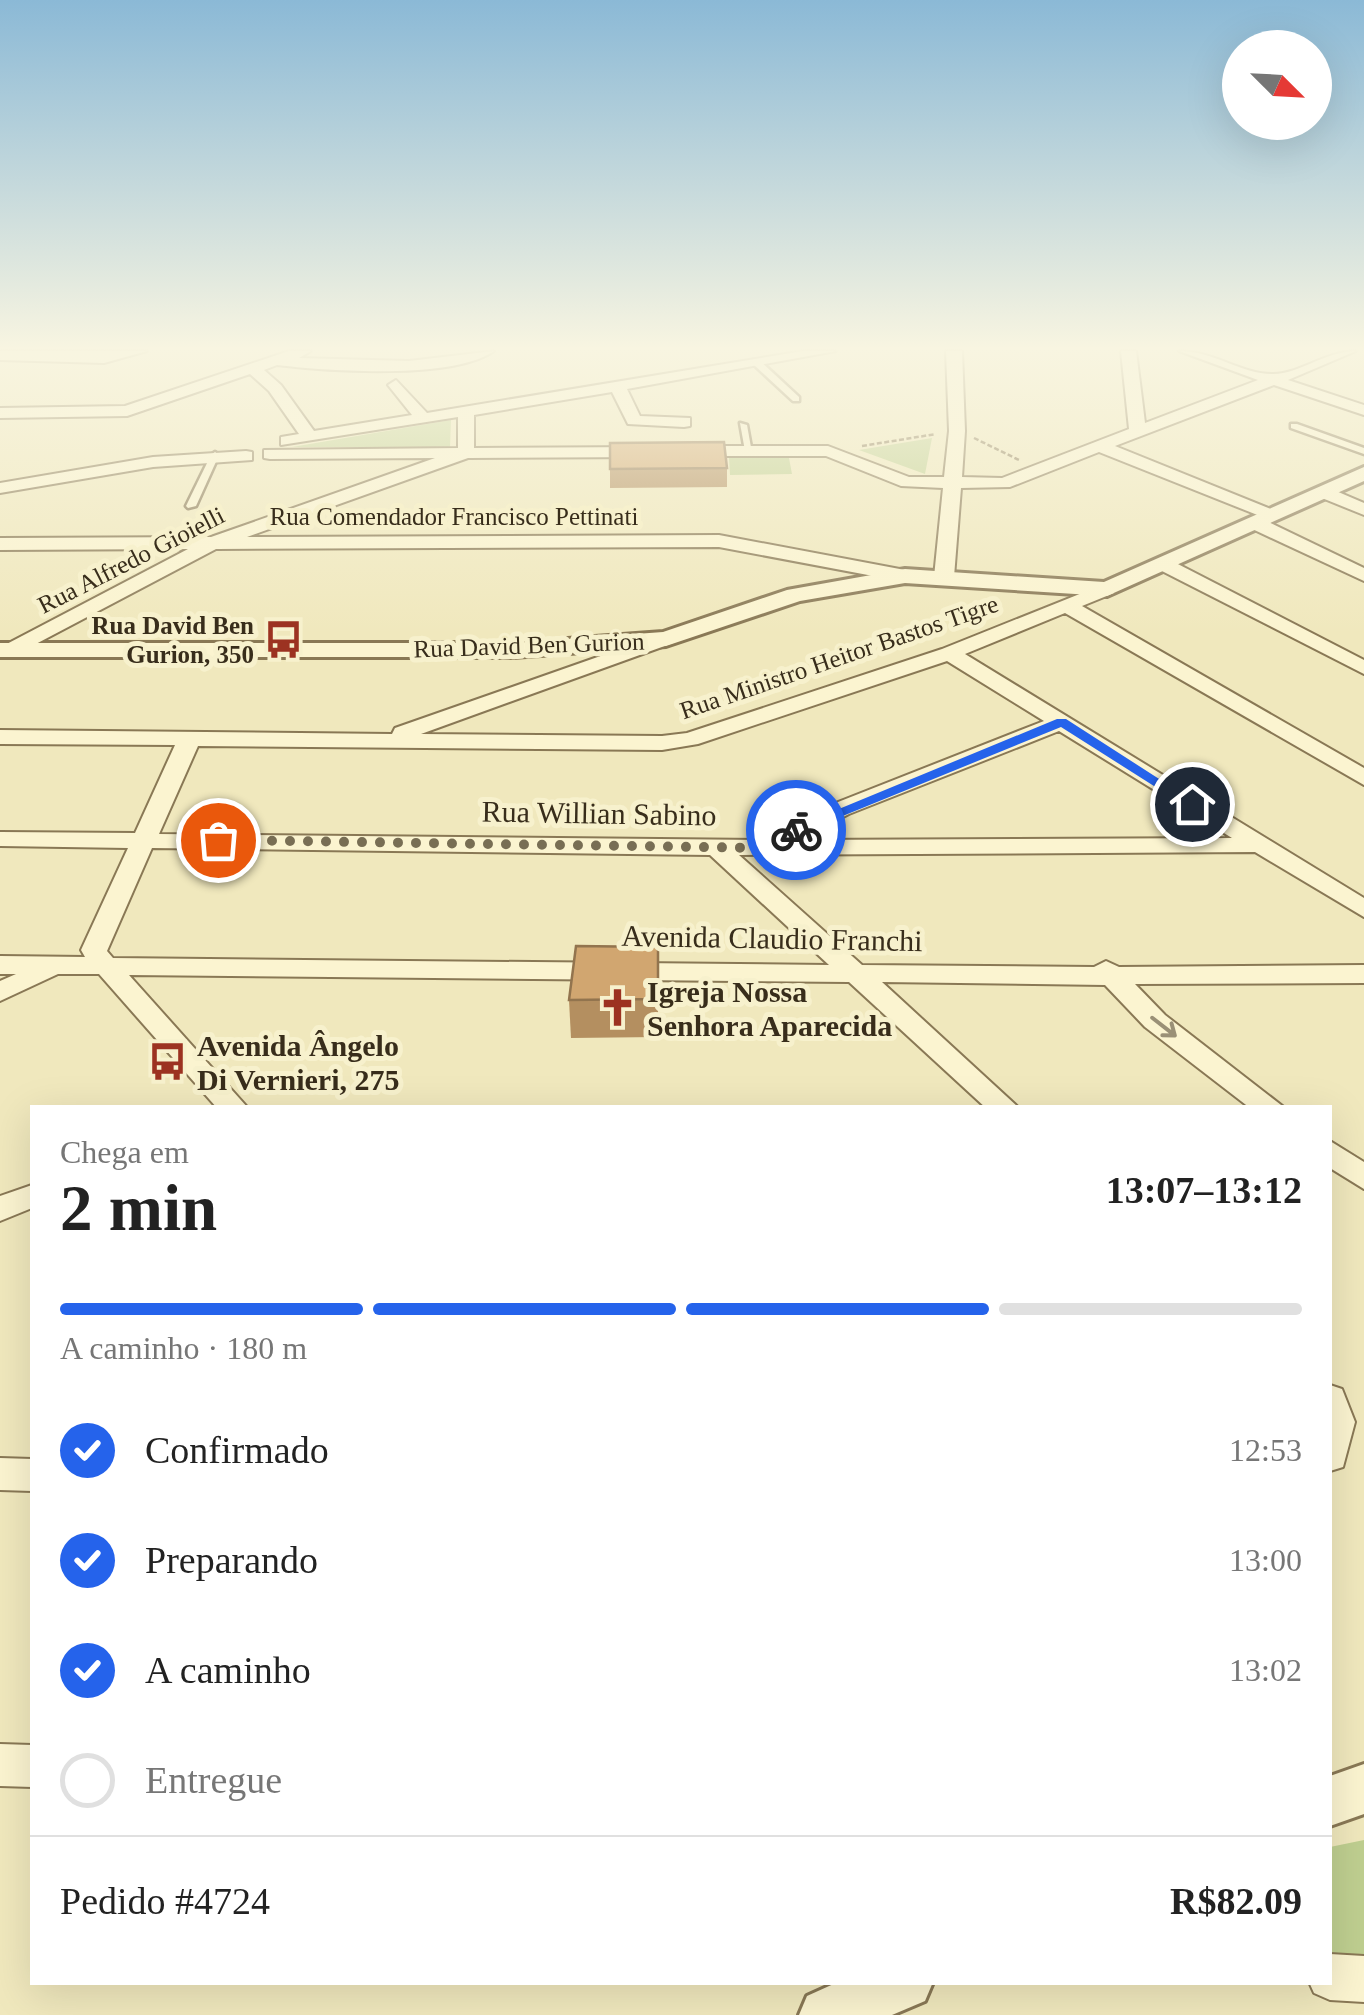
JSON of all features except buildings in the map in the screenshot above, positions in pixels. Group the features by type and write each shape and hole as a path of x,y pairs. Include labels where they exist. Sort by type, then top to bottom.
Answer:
{"street":[{"path":"0,488 277,445"},
{"path":"466,445 466,453"},
{"path":"944,577 955,445"},
{"path":"263,448 466,453 828,451 897,480 950,485 1004,484 1107,445"},
{"path":"1101,447 1263,519 1364,575"},
{"name":"Rua Alfredo Gioielli","path":"4,651 213,543 466,453"},
{"name":"Rua Ministro Heitor Bastos Tigre","path":"0,737 662,743 690,739 949,654 1166,565 1364,473"},
{"path":"1324,492 1364,510"},
{"name":"Rua Comendador Francisco Pettinati","path":"0,544 719,540 906,576"},
{"path":"1166,565 1364,668"},
{"name":"Rua David Ben Gurion","path":"4,651 513,650 666,640 795,595 906,576 1108,588"},
{"path":"1066,606 1364,778"},
{"path":"385,739 666,640"},
{"path":"949,654 1364,909"},
{"path":"765,848 841,809 1062,722"},
{"path":"0,992 80,958 190,738"},
{"name":"Rua Willian Sabino","path":"0,839 716,848 1257,845"},
{"path":"716,848 1002,1105"},
{"name":"Avenida Claudio Franchi","path":"0,949 80,958"},
{"path":"80,958 231,1105"},
{"name":"Avenida Claudio Franchi","path":"0,964 80,958 1351,971"},
{"path":"1103,967 1155,1021 1267,1105"},
{"path":"1332,1154 1364,1178"},
{"path":"0,1209 30,1197"},
{"path":"1332,1406 1337,1422 1332,1446"},
{"path":"0,1765 30,1766"},
{"path":"1332,1800 1364,1790"},
{"path":"1332,1977 1364,1979"},
{"path":"826,2015 899,1985"}],"lane":[{"path":"748,445 749,451"},
{"path":"191,506 215,455"}],"path":[{"path":"828,451 865,445"},
{"path":"988,445 1042,471"}],"green space":[{"path":"304,445 450,445 450,447 292,447"},
{"path":"889,445 931,445 925,474 859,450"},
{"path":"729,458 789,458 792,474 730,475"},
{"path":"1364,1840 1364,1955 1332,1954 1332,1847"}],"way so far":[{"path":"218,840 765,848 796,830"}],"place":[{"name":"Rua David Ben Gurion, 350","path":"284,639"},
{"name":"Igreja Nossa Senhora Aparecida","path":"617,1008"},
{"name":"Avenida Ângelo Di Vernieri, 275","path":"167,1062"}],"route":[{"path":"796,830 1062,722 1192,804"}]}
